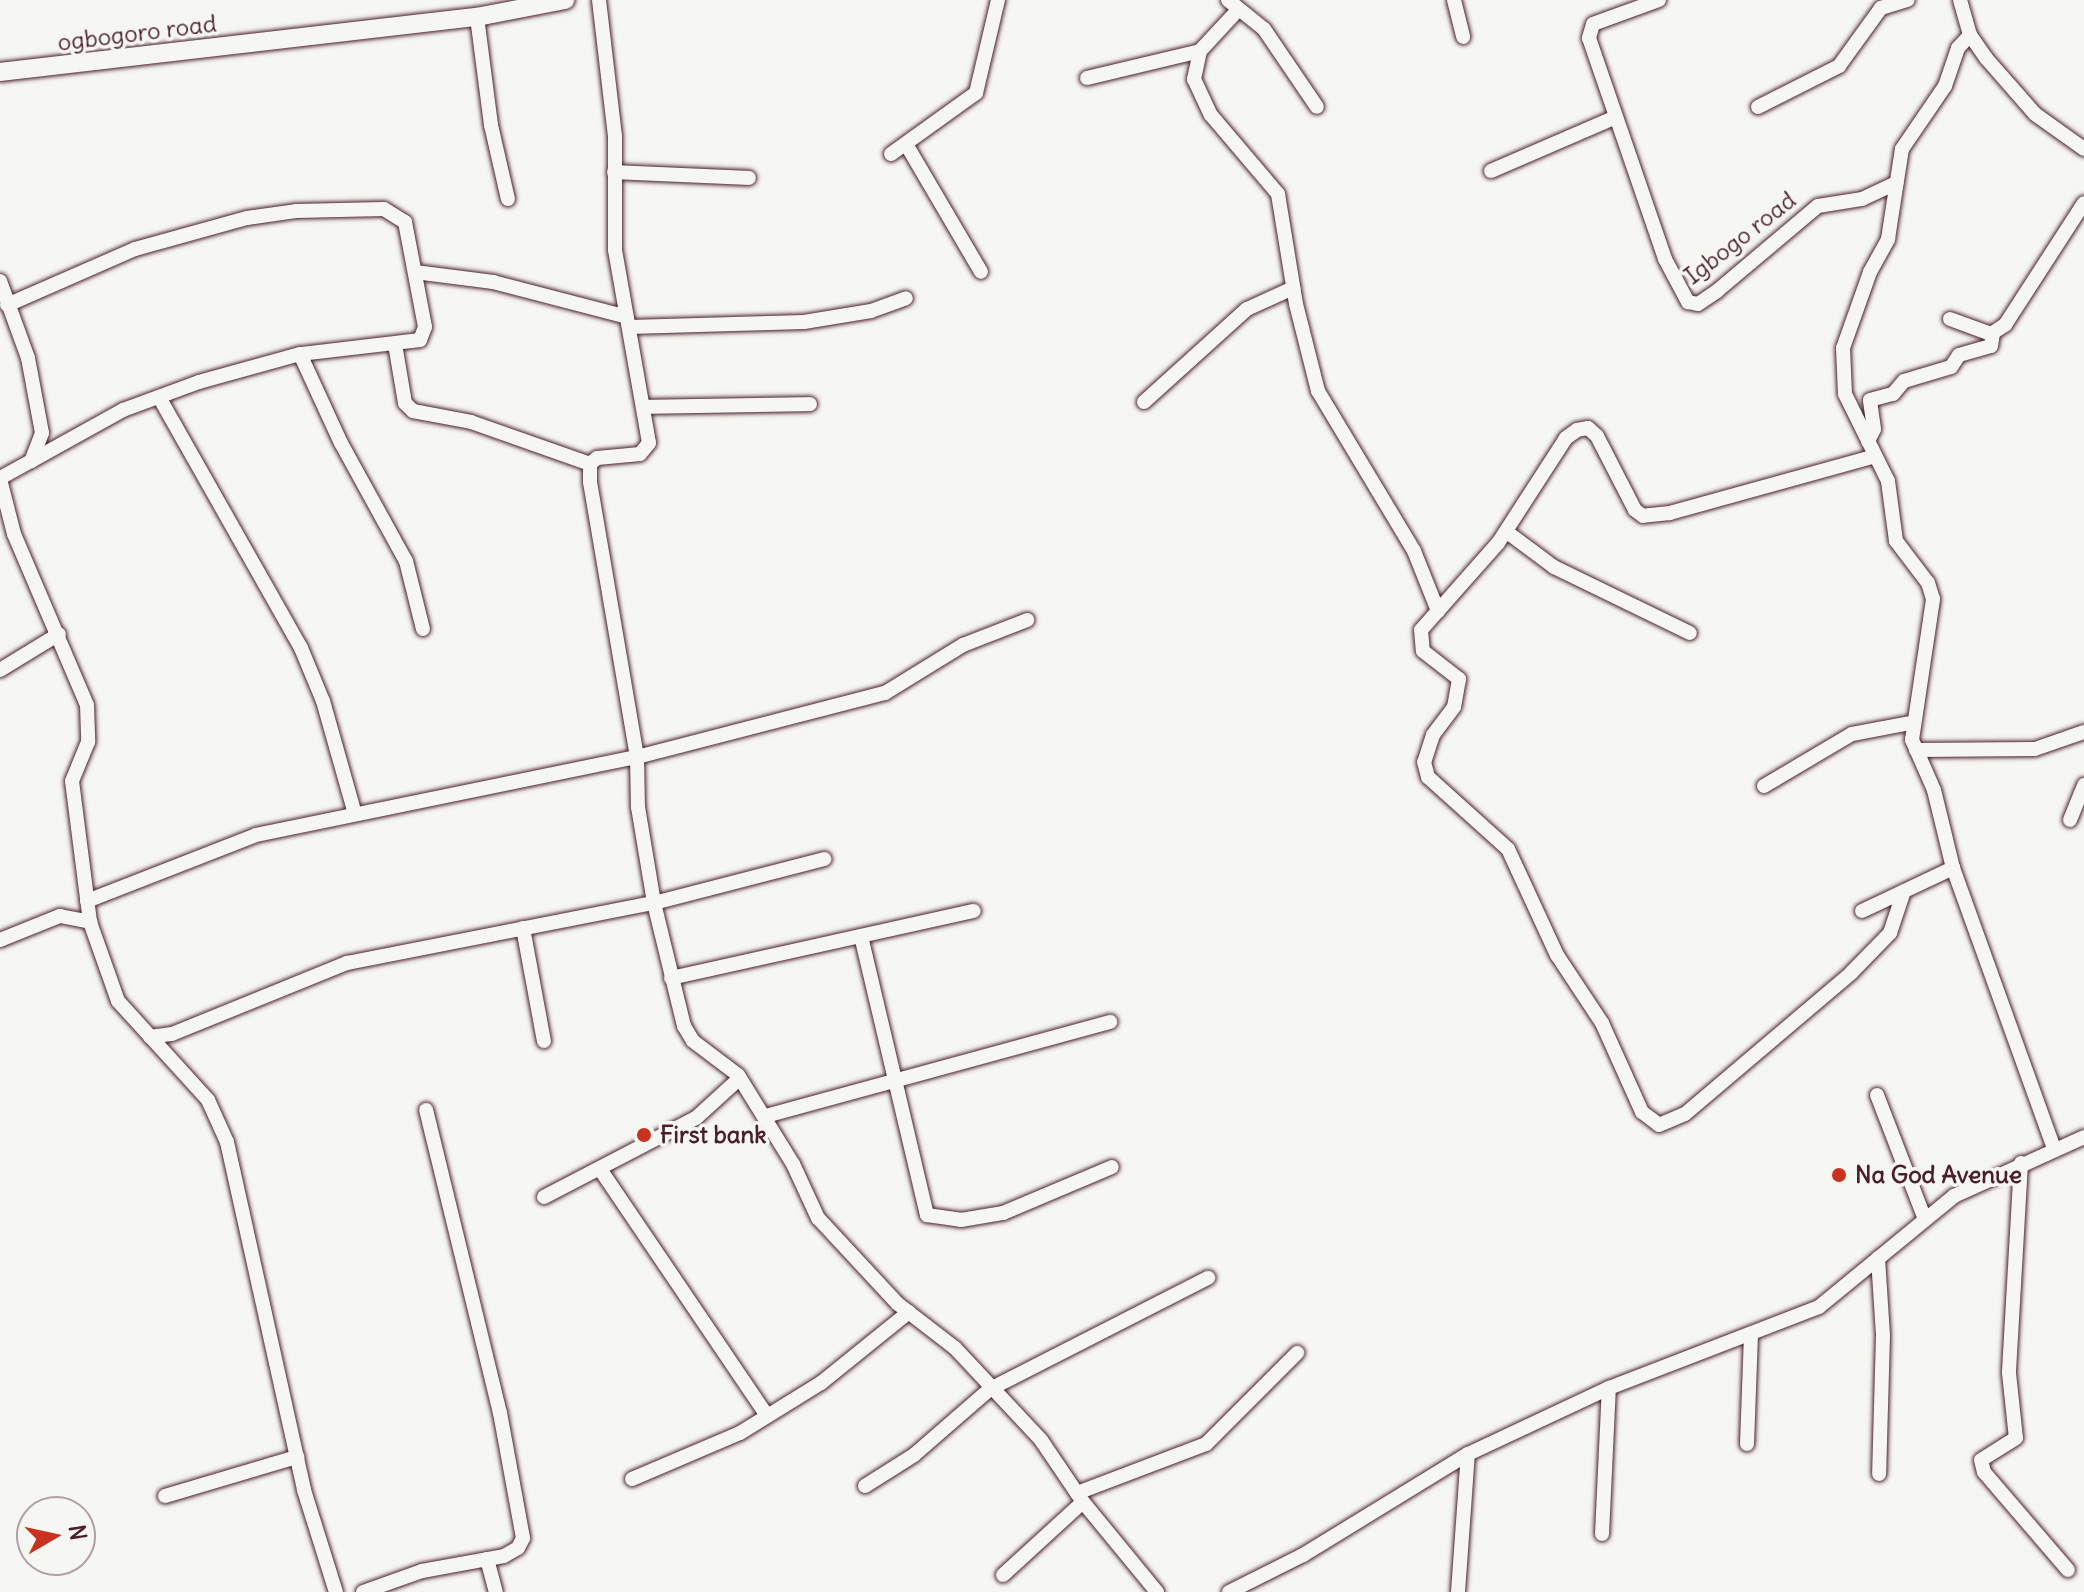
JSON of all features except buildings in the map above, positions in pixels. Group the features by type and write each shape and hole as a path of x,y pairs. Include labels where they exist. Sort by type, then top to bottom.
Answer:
{"street":[{"name":"ogbogoro road","path":"0,72 477,17 565,0"},
{"path":"590,464 597,458 640,454 649,443 615,250 611,77 599,0"},
{"path":"891,154 976,93 998,0"},
{"path":"1454,0 1463,37"},
{"path":"1491,171 1616,117 1589,38 1593,24 1659,0"},
{"path":"1758,107 1839,66 1881,8 1908,0"},
{"path":"1960,0 1970,35 2035,114 2084,149"},
{"path":"1317,107 1264,29 1233,6 1200,51 1194,79 1211,115 1278,194 1293,288 1318,391 1414,551 1438,611"},
{"path":"477,17 491,125 508,199"},
{"path":"1970,35 1958,48 1945,86 1902,149 1888,239 1870,272 1843,348 1845,394 1868,441 1872,457 1888,481 1896,541 1928,583 1933,599 1911,723 1916,750 1934,790 1953,868 2054,1148"},
{"path":"1087,78 1200,51"},
{"name":"Igbogo road","path":"1616,117 1676,284 1688,302 1698,304 1775,245 1804,215 1818,206 1884,192 1897,183"},
{"path":"906,144 981,272"},
{"path":"614,172 749,178"},
{"path":"1868,441 1874,429 1870,400 1893,394 1904,381 1951,367 1959,355 1991,346 1993,333 2024,301 2084,203"},
{"path":"7,305 135,249 247,218 296,211 384,209 397,213 405,222 423,334 395,344 300,354 159,397 123,410 0,479 14,534 59,634 90,725 72,781 90,922 118,1001 208,1100 227,1142 297,1457 336,1592"},
{"path":"415,272 493,282 628,322 804,322 871,311 906,298"},
{"path":"0,281 38,396 42,433 31,461"},
{"path":"1144,402 1247,309 1293,288"},
{"path":"1950,319 1979,333 1993,333"},
{"path":"395,344 405,403 413,411 471,422 590,464"},
{"path":"300,354 341,443 406,561 423,629"},
{"path":"159,397 305,657 355,814"},
{"path":"644,407 810,404"},
{"path":"1872,457 1670,513 1643,516 1635,510 1597,436 1588,428 1577,430 1566,438 1507,532 1421,630 1418,642 1459,679 1459,692 1427,748 1428,777 1508,849 1557,955 1602,1023 1642,1112 1659,1125 1670,1124 1782,1032 1890,933 1904,891"},
{"path":"590,464 606,589 637,757 638,807 654,903 671,978 693,1041 740,1078 766,1116 818,1218 909,1312 955,1348 990,1389 1041,1440 1080,1498 1157,1592"},
{"path":"1507,532 1554,567 1690,633"},
{"path":"87,901 235,841 637,757 885,693 963,645 1027,620"},
{"path":"0,670 59,634"},
{"path":"1764,786 1852,734 1911,723"},
{"path":"1916,750 2035,749 2084,732"},
{"path":"2070,820 2084,785"},
{"path":"150,1037 186,1029 347,963 654,903 824,859"},
{"path":"1862,911 1953,868"},
{"path":"671,978 974,911"},
{"path":"0,940 60,916 90,922"},
{"path":"523,928 544,1041"},
{"path":"861,936 927,1215 935,1219 1003,1213 1112,1167"},
{"path":"766,1116 1110,1022"},
{"path":"544,1197 696,1118 740,1078"},
{"path":"1877,1095 1924,1217"},
{"path":"363,1592 422,1571 487,1559 518,1548 522,1518 426,1110"},
{"path":"1229,1592 1303,1555 1468,1454 1609,1388 1819,1307 1924,1217 1976,1183 2084,1137"},
{"path":"2021,1163 2009,1373 2016,1438 1981,1460 2010,1505 2068,1570"},
{"path":"600,1169 767,1416"},
{"path":"1878,1258 1883,1335 1879,1474"},
{"path":"865,1486 914,1455 990,1389 1208,1278"},
{"path":"632,1479 767,1416 848,1363 909,1312"},
{"path":"1747,1444 1751,1335"},
{"path":"1003,1575 1080,1498 1206,1444 1297,1353"},
{"path":"1602,1534 1609,1388"},
{"path":"1458,1592 1468,1454"},
{"path":"165,1496 297,1457"},
{"path":"487,1559 496,1592"}],"place":[{"name":"First bank","path":"644,1135"},
{"name":"Na God Avenue","path":"1839,1175"}]}
